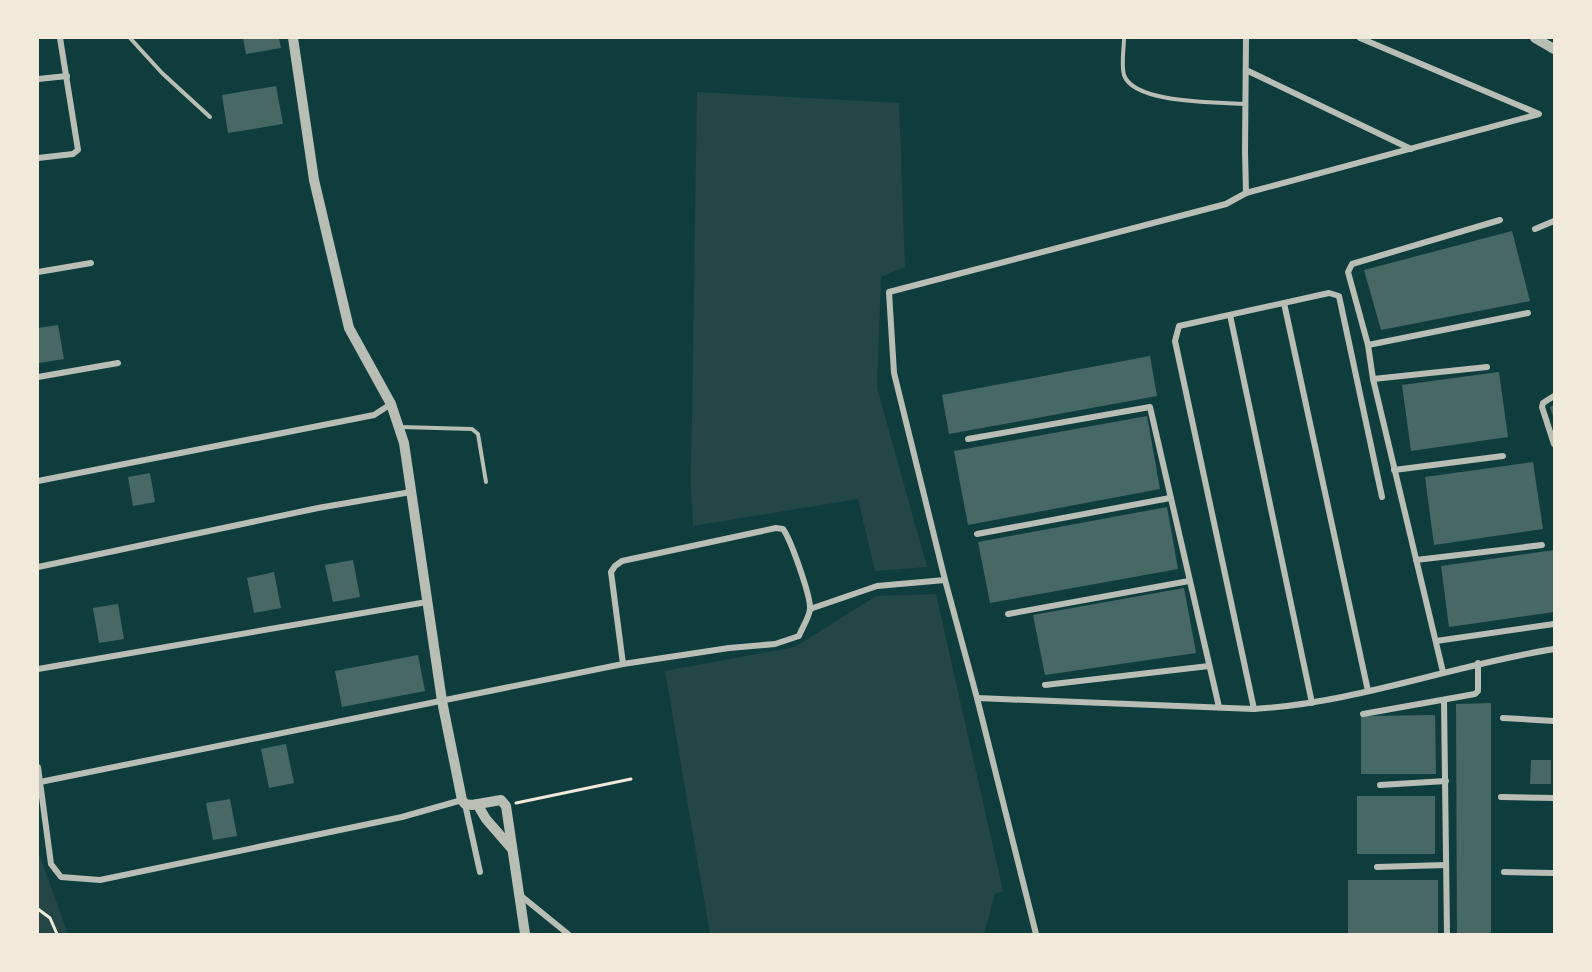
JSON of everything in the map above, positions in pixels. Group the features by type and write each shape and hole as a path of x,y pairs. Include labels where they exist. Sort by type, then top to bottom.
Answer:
{"street":[{"path":"38,158 73,154 78,150 60,38"},
{"path":"292,38 314,180 349,328 391,404 404,443 442,701 468,803 480,872"},
{"path":"1246,38 1246,194"},
{"path":"1036,934 894,373 889,292 1226,204 1246,194 1539,114 1360,38"},
{"path":"1535,38 1554,49"},
{"path":"1246,70 1411,149"},
{"path":"38,79 67,76"},
{"path":"1443,672 1373,379 1368,345 1348,272 1352,264 1500,220"},
{"path":"1535,229 1554,222"},
{"path":"38,272 91,263"},
{"path":"1254,709 1175,341 1179,326 1329,293 1339,296 1382,497"},
{"path":"1284,303 1368,691"},
{"path":"1368,345 1528,313"},
{"path":"1230,315 1312,703"},
{"path":"38,377 118,363"},
{"path":"1373,379 1487,367"},
{"path":"1554,396 1543,403 1542,407 1554,444"},
{"path":"38,481 374,415 391,404"},
{"path":"968,439 1150,407 1219,707"},
{"path":"1394,470 1503,456"},
{"path":"38,567 318,508 411,492"},
{"path":"977,534 1170,498"},
{"path":"39,782 624,664 775,644 799,636 810,609 792,548 783,529 776,528 622,561 615,566 611,572 624,664"},
{"path":"1416,560 1542,545"},
{"path":"810,609 877,586 945,580"},
{"path":"1008,614 1189,581"},
{"path":"38,669 428,602"},
{"path":"1436,641 1554,624"},
{"path":"977,698 1254,709 1312,703 1478,663 1554,648"},
{"path":"1363,714 1476,693 1478,691 1478,663"},
{"path":"1045,685 1209,666"},
{"path":"1444,700 1447,934"},
{"path":"1503,718 1554,721"},
{"path":"38,767 51,864 61,878 100,880 468,803 501,800 506,806 525,934"},
{"path":"1380,785 1446,781"},
{"path":"1501,797 1554,798"},
{"path":"468,803 486,819 512,849"},
{"path":"1377,867 1446,866"},
{"path":"1504,872 1554,873"},
{"path":"519,894 568,934"}],"lane":[{"path":"130,38 162,73 210,117"},
{"path":"1124,38 1124,74 1133,88 1161,98 1246,104"},
{"path":"399,427 472,429 478,434 486,482"}],"path":[{"path":"506,806 631,778"},
{"path":"38,909 50,918 57,934"}],"shaded area":[{"path":"697,92 899,103 905,267 881,277 877,388 927,567 875,571 858,499 693,526 691,484"},
{"path":"936,594 1003,891 995,894 984,934 710,934 665,671 795,647 876,596"},
{"path":"38,851 68,934 38,934"}],"building":[{"path":"243,38 279,38 281,48 246,54"},
{"path":"276,86 283,124 228,133 222,95"},
{"path":"1512,231 1530,301 1381,330 1364,270"},
{"path":"58,325 64,359 39,363 38,328"},
{"path":"1150,356 1157,396 949,434 942,395"},
{"path":"1499,372 1508,437 1411,451 1402,385"},
{"path":"1554,405 1554,419 1550,407"},
{"path":"1147,416 1160,489 968,525 954,451"},
{"path":"1533,462 1543,529 1434,545 1425,477"},
{"path":"150,473 155,502 133,506 128,477"},
{"path":"1167,507 1178,569 990,603 978,542"},
{"path":"1554,550 1554,612 1449,627 1441,566"},
{"path":"353,560 360,597 333,602 325,565"},
{"path":"274,572 281,608 254,613 247,578"},
{"path":"1184,588 1196,653 1045,675 1033,615"},
{"path":"118,604 124,639 99,643 93,608"},
{"path":"418,655 425,691 342,707 335,671"},
{"path":"1491,703 1491,934 1457,934 1456,704"},
{"path":"1435,715 1436,774 1361,774 1361,716"},
{"path":"286,744 294,783 269,788 261,749"},
{"path":"1531,760 1551,760 1551,784 1530,784"},
{"path":"1357,796 1435,796 1435,854 1357,854"},
{"path":"230,799 237,836 213,840 206,803"},
{"path":"1348,880 1438,880 1438,934 1348,934"}]}
